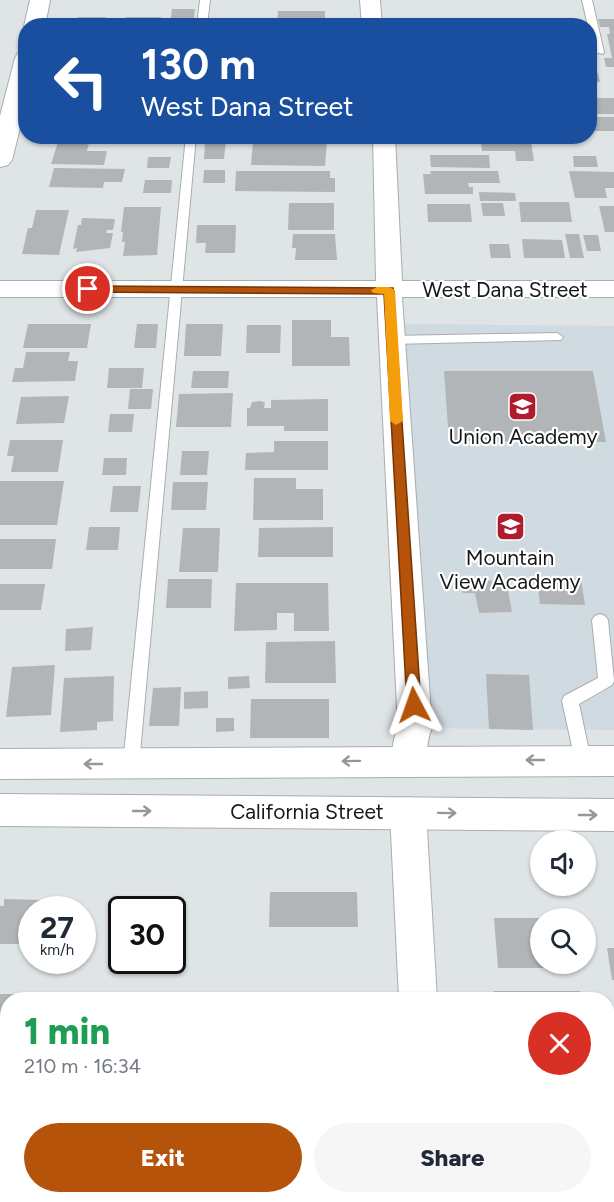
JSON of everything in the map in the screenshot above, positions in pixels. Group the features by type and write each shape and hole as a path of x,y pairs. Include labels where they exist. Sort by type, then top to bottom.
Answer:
{"main road":[{"path":"0,764 598,761"},
{"name":"California Street","path":"0,810 614,815"}],"street":[{"path":"36,18 40,0"},
{"path":"370,0 371,18"},
{"path":"0,160 18,89"},
{"path":"384,144 389,290 415,728 410,738 410,761"},
{"name":"West Dana Street","path":"0,289 614,289"},
{"path":"408,812 418,992"}],"lane":[{"path":"203,18 205,0"},
{"path":"587,0 591,18"},
{"path":"597,43 599,52"},
{"path":"131,764 190,144"},
{"path":"392,340 557,337"},
{"path":"598,761 570,701 606,681 600,620"}],"shaded area":[{"name":"Mountain View Academy","path":"397,324 614,326 614,730 415,728"}],"building":[{"path":"172,9 195,9 194,18 171,18"},
{"path":"278,11 325,11 325,18 278,18"},
{"path":"78,17 106,17 106,18"},
{"path":"126,17 161,17 161,18"},
{"path":"598,19 614,19 614,67 606,67 604,58 612,58 607,34 610,34 609,27 600,27"},
{"path":"597,98 614,98 614,114 597,114"},
{"path":"597,117 614,117 614,131 597,131"},
{"path":"57,144 89,144 87,151 107,151 104,165 51,164"},
{"path":"205,144 226,144 224,159 204,159"},
{"path":"253,144 327,144 325,166 251,165"},
{"path":"481,144 531,144 534,161 516,161 515,151 482,151"},
{"path":"430,155 489,155 490,168 431,167"},
{"path":"573,156 596,156 598,167 574,167"},
{"path":"148,157 171,157 169,168 147,168"},
{"path":"54,168 125,169 122,182 104,182 103,188 49,187"},
{"path":"204,170 225,170 225,183 203,183"},
{"path":"236,171 330,171 330,178 335,178 335,192 235,191"},
{"path":"430,171 498,171 500,183 468,183 469,187 473,187 473,194 425,194 423,174 431,174"},
{"path":"569,171 614,172 614,188 605,188 607,198 575,198"},
{"path":"145,180 172,180 171,193 143,193"},
{"path":"479,192 515,193 516,201 480,201"},
{"path":"519,202 569,202 572,222 521,222"},
{"path":"289,203 334,203 334,230 288,230"},
{"path":"481,203 503,203 505,216 483,216"},
{"path":"427,204 470,204 472,222 428,222"},
{"path":"599,206 614,206 614,232 605,232"},
{"path":"124,207 161,207 157,255 123,256 125,242 122,242 123,232 121,232"},
{"path":"36,210 69,210 59,255 22,254 28,228 32,228"},
{"path":"82,218 115,219 113,230 107,230 106,233 113,233 110,248 76,252 77,248 73,249 78,225 81,225"},
{"path":"197,225 236,225 235,253 205,253 206,243 196,243"},
{"path":"293,234 335,234 337,260 295,260 296,248 292,248"},
{"path":"565,234 579,234 584,258 570,258"},
{"path":"583,235 598,235 601,251 587,251"},
{"path":"522,239 562,240 565,258 524,258"},
{"path":"489,244 509,244 511,258 491,258"},
{"path":"292,320 331,320 331,337 349,337 350,366 292,366"},
{"path":"28,324 91,324 87,348 23,348"},
{"path":"137,324 158,324 156,348 134,348"},
{"path":"186,324 223,324 221,356 184,356"},
{"path":"247,325 281,325 280,353 246,353"},
{"path":"26,352 70,352 68,361 78,361 75,381 12,382 15,368 23,368"},
{"path":"109,368 144,368 142,388 107,388"},
{"path":"193,371 229,371 228,388 191,388"},
{"name":"Union Academy","path":"444,371 593,371 606,442 449,441"},
{"path":"130,389 153,389 151,409 128,409"},
{"path":"233,393 231,427 176,427 179,394"},
{"path":"69,396 64,423 16,424 21,397"},
{"path":"328,399 328,431 284,431 284,426 247,426 247,408 250,408 252,402 261,401 265,403 264,408 271,408 271,400"},
{"path":"110,414 134,414 132,432 108,432"},
{"path":"10,440 63,440 58,472 11,472 14,456 7,456"},
{"path":"274,441 328,441 328,470 245,470 246,453 274,452"},
{"path":"182,451 209,451 207,475 180,475"},
{"path":"104,458 127,458 126,475 102,475"},
{"path":"254,478 296,478 296,489 323,489 323,520 253,520"},
{"path":"0,481 64,481 57,525 0,525"},
{"path":"173,482 208,482 206,510 171,510"},
{"path":"113,486 141,486 138,512 110,512"},
{"path":"89,527 120,527 118,550 86,550"},
{"path":"333,527 333,557 258,557 259,528"},
{"path":"183,528 220,528 218,572 179,572"},
{"path":"0,539 56,539 52,569 0,569"},
{"path":"537,578 581,579 585,605 540,604"},
{"path":"168,579 212,579 211,608 166,608"},
{"path":"506,580 512,612 479,613 475,593 463,593 461,582"},
{"path":"236,583 328,583 329,631 294,631 294,613 277,613 277,630 234,631"},
{"path":"0,584 45,584 41,610 0,610"},
{"path":"93,627 91,650 65,651 66,629"},
{"path":"335,641 336,683 265,683 266,642"},
{"path":"55,665 51,715 6,717 12,667"},
{"path":"486,674 529,675 533,730 489,729"},
{"path":"114,676 113,721 97,722 97,730 60,732 64,678"},
{"path":"249,676 250,688 228,689 228,677"},
{"path":"181,687 179,726 149,726 153,688"},
{"path":"208,691 208,708 184,709 184,692"},
{"path":"251,699 329,699 329,738 250,738"},
{"path":"216,718 234,718 234,731 216,732"},
{"path":"270,892 357,892 358,927 269,927"},
{"path":"4,899 18,899 18,944 0,944 0,906 4,906"},
{"path":"494,918 530,918 530,968 498,968"},
{"path":"607,948 614,948 614,980 612,980"},
{"path":"494,991 580,992 494,992"}],"slow traffic":[{"path":"377,290 389,290 396,421"}],"place":[{"name":"Union Academy","path":"523,406"},
{"name":"Mountain View Academy","path":"510,527"}],"route":[{"path":"88,289 389,290 414,705"}]}
